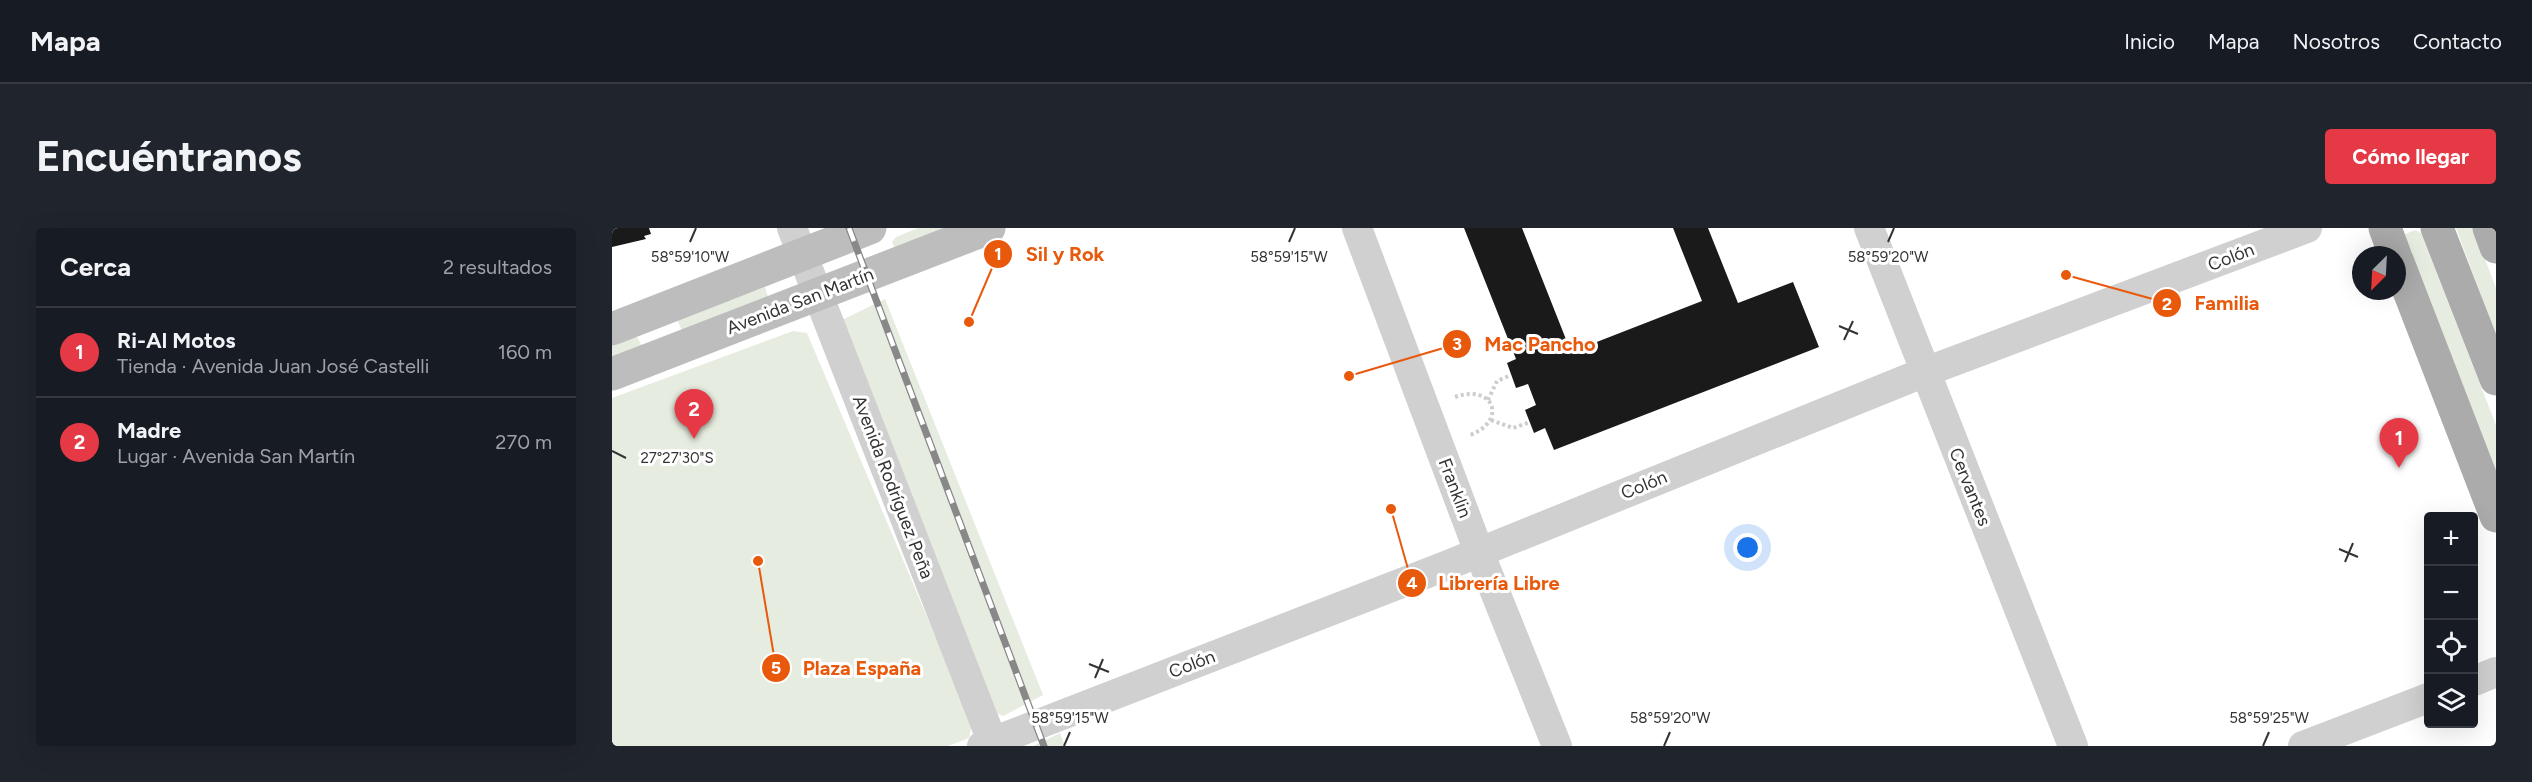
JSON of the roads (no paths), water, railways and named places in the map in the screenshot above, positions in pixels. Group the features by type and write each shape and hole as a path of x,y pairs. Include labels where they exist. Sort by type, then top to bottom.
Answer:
{"main road":[{"path":"612,329 656,311 797,240 870,228"},
{"name":"Avenida San Martín","path":"612,374 989,228"},
{"path":"2385,228 2392,246"},
{"path":"2437,228 2496,379"},
{"path":"2489,228 2496,247"},
{"path":"2406,283 2496,516"},
{"path":"656,311 671,351"}],"street":[{"name":"Franklin","path":"1357,228 1479,552 1557,746"},
{"name":"Cervantes","path":"1869,228 2073,746"},
{"name":"Colón","path":"989,745 1479,552 1925,372 2307,228"},
{"name":"Avenida Rodríguez Peña","path":"797,240 989,745"},
{"path":"2478,679 2496,672"},
{"path":"2303,746 2424,700"}],"railway":[{"path":"849,228 1044,746"}],"place":[{"name":"Familia","path":"2066,275"},
{"name":"Sil y Rok","path":"969,322"},
{"name":"Mac Pancho","path":"1349,376"},
{"name":"Madre","path":"694,439"},
{"name":"Ri-Al Motos","path":"2399,468"},
{"name":"Librería Libre","path":"1391,509"},
{"name":"Plaza España","path":"758,561"}]}
